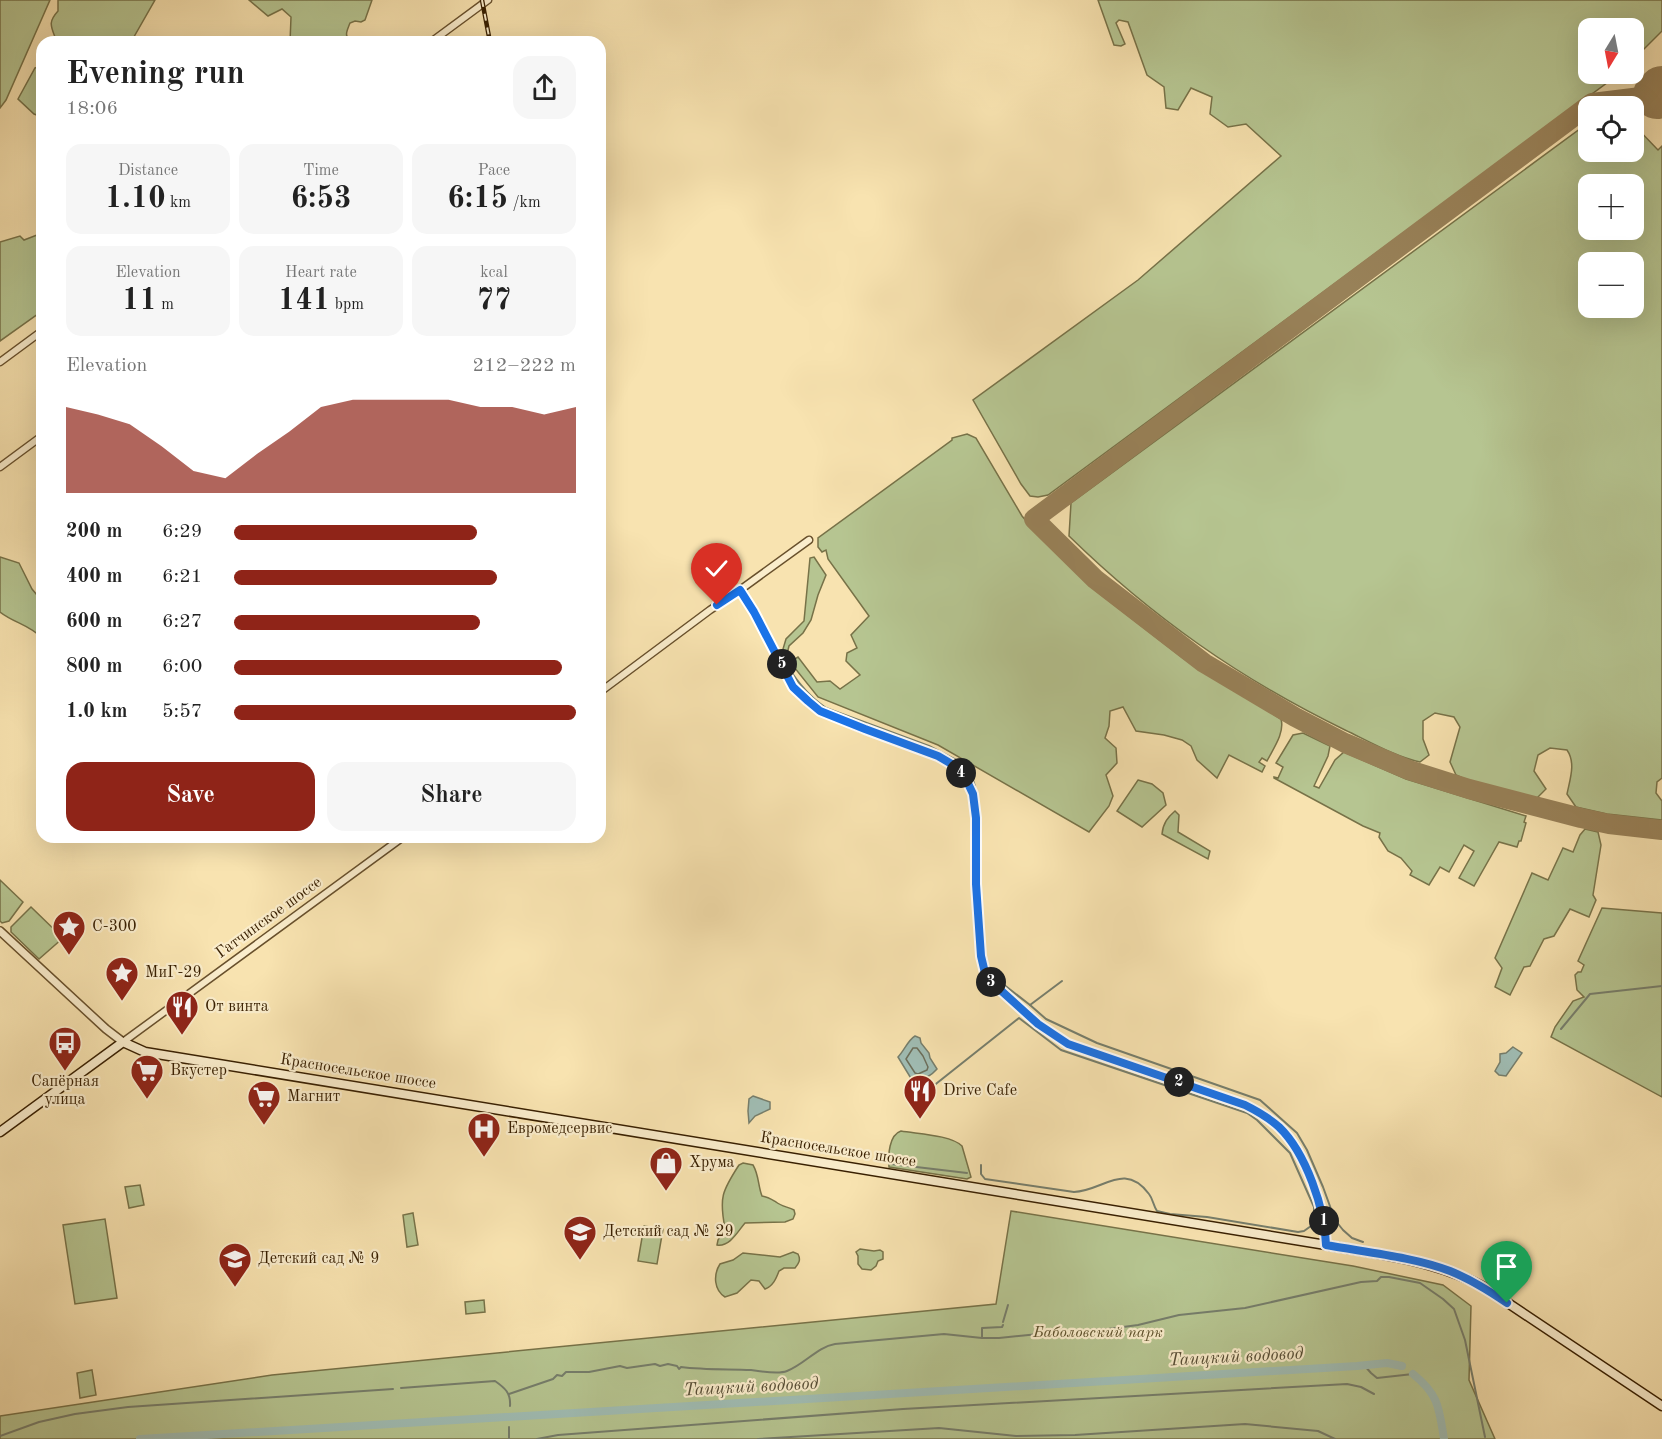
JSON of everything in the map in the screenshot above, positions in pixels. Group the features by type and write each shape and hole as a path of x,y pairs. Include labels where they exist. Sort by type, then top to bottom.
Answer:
{"main road":[{"name":"Красносельское шоссе","path":"123,1042 140,1051 154,1054 1326,1245 1430,1264 1466,1277 1484,1287 1662,1406"},
{"path":"0,1132 123,1042"}],"street":[{"path":"439,36 488,0"},
{"path":"0,362 36,335"},
{"path":"0,467 36,440"},
{"path":"606,688 809,540"},
{"path":"740,590 793,687 820,711 938,756 955,766 965,777 973,794 976,818 976,884 981,956 986,977 1038,1024 1068,1044 1261,1112 1280,1128 1292,1143 1305,1167 1323,1216 1326,1245"},
{"name":"Гатчинское шоссе","path":"123,1042 395,843"},
{"path":"0,931 123,1042"}],"green space":[{"path":"0,0 50,0 6,100 0,108"},
{"path":"58,0 155,0 134,36 55,36 51,23 58,11"},
{"path":"249,0 372,0 365,20 350,23 347,36 290,36 291,17 282,9 268,16"},
{"path":"1098,0 1662,0 1662,31 1644,49 1644,18 1578,18 1578,84 1605,84 1589,96 1578,96 1578,104 1048,495 1030,496 973,400 1138,280 1281,156 1246,124 1228,127 1210,114 1212,97 1191,88 1178,110 1166,108 1164,87 1147,75 1128,22 1119,20 1116,23 1125,44 1114,45"},
{"path":"36,68 36,115 18,99"},
{"path":"1578,130 1578,162 1644,162 1644,135 1658,150 1662,146 1662,778 1657,782 1656,793 1662,801 1662,820 1607,814 1576,807 1567,794 1572,766 1567,750 1550,748 1538,755 1534,771 1546,789 1536,799 1471,782 1456,775 1450,762 1460,727 1454,717 1435,713 1423,721 1423,739 1429,755 1420,762 1382,748 1306,710 1233,668 1165,620 1100,566 1069,536 1071,503"},
{"path":"36,235 36,315 0,341 0,242 20,236 24,240"},
{"path":"967,434 976,438 1022,516 1095,590 1184,659 1281,719 1280,735 1275,746 1267,761 1262,758 1259,762 1265,766 1262,772 1229,755 1217,778 1197,760 1191,746 1182,740 1136,731 1123,707 1110,711 1105,738 1116,748 1117,763 1106,775 1113,796 1109,806 1089,832 938,745 818,697 790,662 798,657 817,682 830,681 840,689 860,675 846,661 847,653 857,648 851,635 869,616 828,559 826,550 822,552 818,547 818,538 952,438"},
{"path":"0,557 19,563 36,594 36,633 0,612"},
{"path":"814,557 826,575 811,620 803,633 789,646 787,654 783,649 786,639 804,621 810,558"},
{"path":"1303,733 1330,746 1328,756 1314,786 1319,788 1335,760 1344,752 1406,779 1526,816 1521,841 1517,847 1499,842 1474,886 1459,878 1474,851 1464,845 1449,872 1440,867 1429,885 1410,875 1412,871 1401,858 1388,851 1379,837 1380,833 1274,778 1278,778 1283,767 1276,763 1293,735"},
{"path":"1138,780 1152,784 1163,793 1166,805 1142,827 1117,811"},
{"path":"1175,811 1179,815 1178,832 1210,851 1208,859 1162,834 1166,821"},
{"path":"1585,829 1598,832 1601,845 1593,895 1596,900 1589,917 1570,909 1554,936 1544,939 1530,966 1524,967 1510,995 1495,987 1502,968 1495,958 1532,873 1548,880 1563,848 1573,852"},
{"path":"0,880 23,902 9,921 2,923 0,921"},
{"path":"31,907 63,938 39,959 11,932 11,927"},
{"path":"1602,908 1662,913 1662,1097 1551,1037 1555,1027 1573,1001 1584,997 1577,990 1575,975 1581,972 1584,965 1578,961"},
{"path":"901,1131 942,1137 957,1142 962,1146 971,1177 967,1179 889,1167 889,1151 892,1141"},
{"path":"743,1163 753,1165 762,1196 794,1210 795,1214 793,1219 785,1222 745,1223 730,1241 717,1245 725,1228 722,1209 723,1195 733,1174"},
{"path":"140,1185 144,1205 129,1208 125,1187"},
{"name":"Баболовский парк","path":"1011,1211 1353,1266 1443,1285 1471,1306 1469,1380 1495,1439 0,1439 0,1416 272,1375 996,1304"},
{"path":"413,1213 418,1245 407,1247 403,1215"},
{"path":"105,1219 117,1298 75,1304 63,1225"},
{"path":"644,1226 663,1229 657,1264 638,1261"},
{"path":"860,1249 880,1250 883,1252 883,1259 878,1261 871,1270 862,1269 858,1264 856,1252"},
{"path":"793,1252 799,1256 798,1265 795,1268 784,1268 779,1271 768,1288 765,1289 759,1281 751,1280 737,1293 725,1297 721,1294 716,1277 720,1264 733,1260 743,1253 780,1257"},
{"path":"484,1300 485,1312 466,1314 465,1302"},
{"path":"92,1370 96,1395 80,1398 77,1373"}],"water":[{"path":"915,1036 920,1038 937,1069 926,1078 919,1080 912,1080 898,1057"},
{"path":"1513,1047 1522,1053 1506,1076 1499,1075 1495,1071 1500,1062 1500,1054 1506,1053"},
{"path":"753,1096 770,1102 770,1109 755,1116 749,1123 749,1099"}],"waterway":[{"path":"781,656 801,685 826,708 929,746 968,766 975,786"},
{"path":"989,967 1003,984 1030,1005 1062,981"},
{"path":"1561,1029 1590,994 1662,986"},
{"path":"1030,1005 1046,1019 1097,1043 1260,1100 1297,1133 1307,1150 1335,1220 1352,1238 1363,1242"},
{"path":"917,1081 911,1083 916,1091 932,1087 1019,1018 1061,1050 1247,1113 1290,1153 1314,1207 1314,1218 1311,1226 1298,1232 1207,1217 1170,1214 1157,1211 1149,1194 1140,1184 1131,1180 1113,1180 1074,1192 985,1179 981,1174 981,1165"},
{"path":"891,1164 967,1173"},
{"path":"509,1394 553,1379 557,1375 562,1376 566,1372 589,1372 620,1366 627,1368 668,1364 677,1366 679,1369 681,1367 779,1373 793,1368 822,1348 835,1344 944,1334 999,1338 1108,1329 1138,1325 1179,1315 1245,1308 1389,1277 1420,1283 1454,1309 1465,1340 1485,1437"},
{"path":"1003,1322 1008,1305"},
{"path":"982,1338 982,1328 1002,1327 1003,1325"},
{"name":"Таицкий водовод","path":"140,1439 1387,1363 1402,1366"},
{"name":"Таицкий водовод","path":"1364,1365 1377,1378 1413,1374"},
{"name":"Таицкий водовод","path":"1413,1374 1433,1396 1441,1419 1444,1439"},
{"path":"401,1388 495,1381 507,1391 510,1406"},
{"path":"537,1439 558,1435 903,1409 1347,1384 1361,1387 1374,1394"},
{"path":"0,1436 39,1422 75,1414 128,1407 393,1389"},
{"path":"758,1439 939,1428 1016,1436 1075,1435 1245,1424 1318,1431 1335,1439"},
{"path":"509,1427 509,1439"}],"taxiway":[{"path":"1662,100 1657,95 1592,103 1034,519 1095,579 1204,663 1295,717 1345,743 1409,770 1469,789 1609,824 1662,830"}],"runway":[{"path":"1657,95 1662,90"}],"railway":[{"path":"482,0 489,36"}],"place":[{"name":"С-300","path":"69,956"},
{"name":"МиГ-29","path":"122,1002"},
{"name":"От винта","path":"182,1036"},
{"name":"Сапёрная улица","path":"65,1072"},
{"name":"Вкустер","path":"147,1100"},
{"name":"Drive Cafe","path":"920,1120"},
{"name":"Магнит","path":"264,1126"},
{"name":"Евромедсервис","path":"484,1158"},
{"name":"Хрума","path":"666,1192"},
{"name":"Детский сад № 29","path":"580,1261"},
{"name":"Детский сад № 9","path":"235,1288"}],"route":[{"path":"717,605 740,590 793,687 820,711 938,756 955,766 965,777 973,794 976,818 976,884 983,969 986,977 1038,1024 1068,1044 1261,1112 1280,1128 1292,1143 1305,1167 1323,1216 1326,1245 1430,1264 1466,1277 1507,1303"}]}
